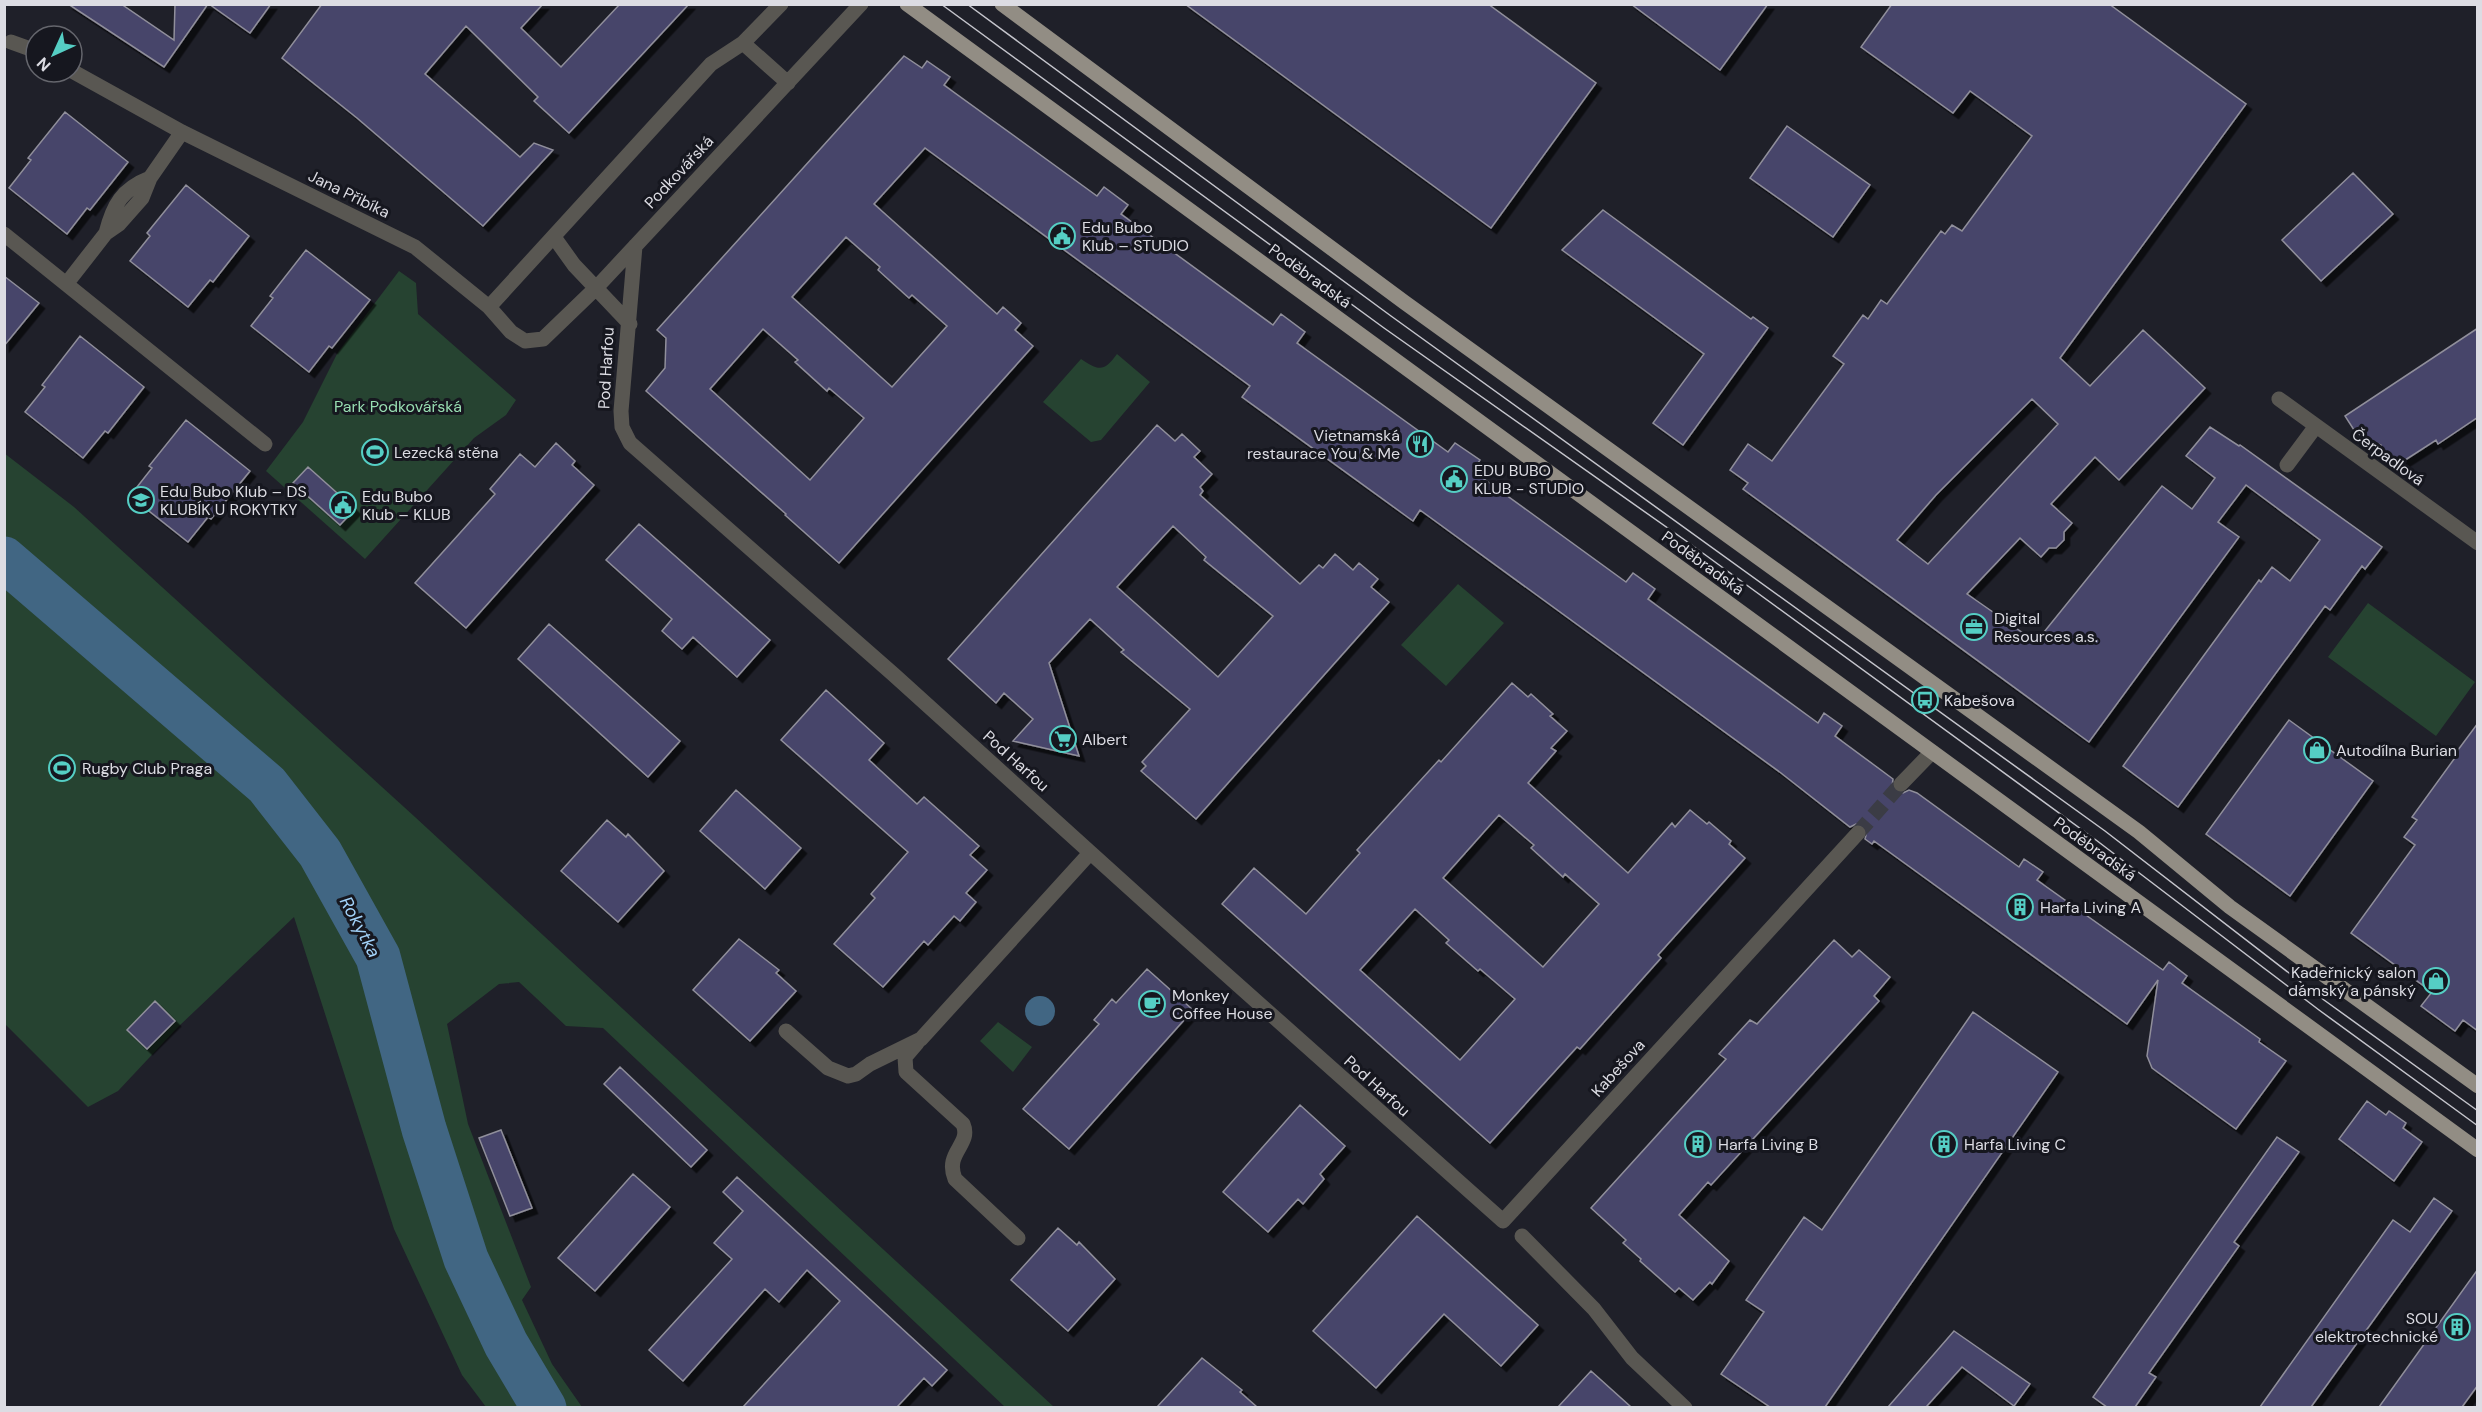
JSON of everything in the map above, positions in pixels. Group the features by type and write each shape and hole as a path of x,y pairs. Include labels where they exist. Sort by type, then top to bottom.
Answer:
{"main road":[{"name":"Poděbradská","path":"907,4 2478,1150"},
{"path":"1002,4 1414,309 2139,832 2230,907 2478,1086"}],"street":[{"path":"489,308 711,64 743,43 781,4"},
{"name":"Podkovářská","path":"489,308 511,332 525,341 543,339 597,287 861,4"},
{"path":"11,42 24,47"},
{"path":"743,43 788,82"},
{"name":"Jana Přibíka","path":"84,78 182,132 415,247 489,308"},
{"path":"67,283 106,233 134,209 145,194 150,178 182,132"},
{"path":"4,234 265,444"},
{"path":"554,237 574,265 597,287"},
{"path":"630,324 635,246"},
{"name":"Pod Harfou","path":"597,287 630,324 621,411 622,427 630,443 893,674 1503,1221"},
{"name":"Čerpadlová","path":"2279,399 2478,543"},
{"path":"2287,465 2316,426"},
{"path":"1901,784 1932,752"},
{"name":"Kabešova","path":"1503,1221 1857,833"},
{"path":"1018,1238 955,1179 951,1170 952,1161 965,1135 963,1124 906,1072 905,1057 1090,853"},
{"path":"786,1031 828,1068 848,1076 856,1074 870,1064 921,1039"},
{"path":"1522,1236 1594,1309 1632,1358 1685,1407"}],"green space":[{"name":"Park Podkovářská","path":"399,271 416,283 418,314 516,400 506,415 474,438 365,559 266,471 303,422 338,352"},
{"path":"1117,354 1150,382 1101,440 1091,442 1043,402 1081,359 1092,366 1101,368 1105,367"},
{"path":"4,453 74,507 415,817 1054,1407 1005,1407 603,1028 566,1026 519,982 499,984 447,1024 468,1124 531,1287 522,1300 552,1364 582,1407 486,1407 462,1375 394,1229 294,917 178,1027 118,1091 88,1107 5,1024"},
{"path":"1458,584 1504,623 1446,686 1401,645"},
{"path":"2368,603 2475,682 2436,736 2328,657"},
{"path":"998,1022 1032,1047 1013,1072 980,1041"}],"water":[{"path":"1040,996 1046,997 1054,1005 1054,1017 1046,1025 1040,1026 1034,1025 1026,1017 1025,1011 1026,1005 1034,997"}],"building":[{"path":"68,4 121,4 174,40 175,4 208,4 164,67"},
{"path":"209,4 271,4 250,33"},
{"path":"322,4 543,4 521,28 561,67 620,4 689,4 569,133 534,101 538,97 466,26 425,74 520,157 534,143 553,150 483,226 357,118 282,58"},
{"path":"1185,4 1488,4 1596,83 1491,228"},
{"path":"1631,4 1768,4 1720,70"},
{"path":"1892,4 2109,4 2246,104 2060,358 2090,386 2143,330 2205,388 2119,480 2095,457 2051,504 2072,523 2064,532 2064,540 2056,548 2049,548 2041,557 2020,538 1967,594 2036,642 2162,486 2192,509 2215,478 2186,456 2210,427 2240,445 2382,547 2365,569 2362,566 2330,610 2325,606 2178,807 2123,766 2259,580 2261,582 2272,567 2290,581 2320,540 2246,485 2218,522 2239,537 2089,742 1743,489 1748,483 1730,470 1748,444 1772,461 1844,364 1833,356 1863,315 1868,319 1881,300 1887,304 1941,231 1945,234 1952,225 1962,231 2032,136 1970,91 1953,113 1861,47","holes":["2032,399 2058,424 1928,564 1897,540 1936,495"]},
{"path":"904,56 922,68 927,61 950,77 944,85 1097,196 1104,187 1128,205 1121,214 1273,325 1281,314 1305,332 1297,343 1448,452 1455,443 1480,460 1473,471 1626,582 1633,573 1655,589 1648,599 1818,723 1824,713 1842,726 1835,736 1893,779 1892,786 1895,791 1903,793 1909,790 1917,793 2019,867 2024,859 2043,872 2037,880 2163,970 2169,962 2187,976 2182,983 2260,1039 2259,1042 2286,1061 2236,1129 2152,1068 2147,1056 2158,980 2127,1024 1874,841 1872,844 1865,839 1867,831 1864,825 1856,824 1850,827 1781,773 1420,510 1413,521 1242,397 1250,386 925,148 874,204 997,314 1003,307 1021,323 1015,330 1033,346 839,563 646,391 665,368 666,338 657,330","holes":["846,237 880,267 878,270 909,298 912,295 947,326 892,387 792,297","763,329 798,360 795,362 827,391 829,388 864,418 810,480 710,389"]},
{"path":"65,112 128,162 90,210 87,208 67,234 9,188 31,160 28,158"},
{"path":"1787,126 1870,185 1833,237 1750,178"},
{"path":"2353,173 2393,214 2321,281 2282,240"},
{"path":"186,185 249,236 213,282 210,280 188,307 130,261 150,236 147,233"},
{"path":"1603,210 1751,319 1753,317 1768,328 1683,445 1653,423 1704,354 1562,250"},
{"path":"306,250 370,300 332,348 329,346 309,372 251,326 273,298 270,296"},
{"path":"4,276 39,303 4,346"},
{"path":"2478,328 2478,417 2438,444 2436,440 2399,464 2382,452 2381,445 2367,440 2354,430 2345,416"},
{"path":"80,336 144,387 108,433 105,431 83,458 25,412 45,387 42,385"},
{"path":"186,420 250,471 211,519 208,517 188,542 130,496 152,468 149,466"},
{"path":"1157,425 1175,441 1182,434 1200,451 1194,457 1212,474 1200,487 1203,491 1200,495 1300,584 1319,565 1323,568 1335,554 1353,570 1359,563 1378,579 1371,587 1389,602 1196,819 1141,771 1146,766 1142,762 1190,709 1121,652 1124,650 1090,619 1049,663 1079,756 1013,741 1033,719 1004,693 996,703 948,659","holes":["1173,526 1206,557 1204,560 1273,616 1218,677 1117,587"]},
{"path":"556,443 575,461 572,465 594,485 466,628 415,583 495,494 490,489 520,454 535,467"},
{"path":"308,467 355,509 340,525 293,483"},
{"path":"639,524 770,640 737,677 693,637 682,649 662,631 672,619 606,560"},
{"path":"549,624 680,741 648,777 518,659"},
{"path":"1512,683 1528,697 1531,694 1553,714 1550,716 1567,731 1551,748 1556,751 1528,783 1628,873 1672,823 1675,827 1690,810 1707,824 1709,822 1731,841 1729,844 1745,858 1658,955 1661,958 1580,1049 1577,1047 1490,1143 1222,904 1254,868 1306,914 1360,853 1357,850 1439,760 1441,762","holes":["1499,815 1534,845 1531,848 1563,877 1565,874 1599,904 1543,967 1443,878","1415,909 1449,940 1446,943 1515,999 1460,1060 1360,970"]},
{"path":"826,690 884,743 869,760 917,804 924,797 979,846 970,855 987,870 966,893 976,902 960,921 954,916 928,945 924,941 883,987 834,944 875,898 871,894 908,852 781,740"},
{"path":"2289,720 2373,781 2290,896 2206,834"},
{"path":"2478,723 2478,1031 2463,1020 2455,1031 2421,1006 2432,992 2351,933 2415,845 2404,837 2417,820 2412,817"},
{"path":"736,790 801,848 765,889 700,831"},
{"path":"607,820 626,837 628,834 664,871 618,922 561,871"},
{"path":"739,939 779,970 776,973 796,991 750,1041 693,990"},
{"name":"Harfa Living B","path":"1834,940 1852,957 1859,950 1890,977 1874,996 1879,1001 1711,1185 1708,1182 1679,1215 1729,1261 1712,1284 1710,1282 1693,1300 1679,1288 1675,1292 1640,1261 1641,1259 1623,1243 1626,1240 1591,1208 1726,1059 1719,1054 1750,1020 1757,1024"},
{"path":"1147,969 1193,1010 1069,1149 1023,1109 1099,1024 1094,1020 1112,999 1116,1003"},
{"path":"155,1001 175,1021 147,1049 127,1030"},
{"name":"Harfa Living C","path":"1973,1012 2058,1072 1825,1407 1770,1407 1721,1374 1764,1312 1746,1300 1804,1217 1822,1230"},
{"path":"620,1067 707,1150 691,1167 604,1084"},
{"path":"2367,1101 2386,1115 2389,1111 2406,1123 2403,1128 2422,1142 2394,1181 2339,1139"},
{"path":"1300,1105 1345,1146 1320,1174 1324,1179 1303,1204 1298,1199 1268,1232 1223,1192"},
{"path":"501,1130 532,1208 510,1216 479,1138"},
{"path":"2277,1137 2299,1152 2234,1242 2239,1246 2149,1373 2156,1377 2135,1407 2107,1407 2093,1397"},
{"path":"633,1174 670,1207 595,1291 558,1258"},
{"path":"737,1177 947,1370 932,1386 924,1378 897,1407 743,1407 840,1301 807,1270 779,1302 765,1289 683,1381 649,1350 732,1259 714,1243 743,1211 723,1192"},
{"path":"2434,1198 2452,1211 2311,1407 2260,1407 2393,1220 2410,1232"},
{"path":"1417,1216 1538,1325 1501,1366 1444,1314 1376,1388 1313,1331"},
{"path":"1058,1228 1077,1245 1079,1242 1115,1279 1068,1331 1011,1280"},
{"name":"SOU elektrotechnické","path":"2478,1269 2478,1385 2462,1407 2379,1407"},
{"path":"1954,1331 2030,1384 2014,1406 1962,1367 1926,1407 1888,1407"},
{"path":"1202,1358 1242,1390 1240,1392 1257,1407 1157,1407"},
{"path":"1591,1371 1631,1407 1558,1407"}],"waterway":[{"name":"Rokytka","path":"4,559 267,785 320,853 378,957 424,1129 466,1259 506,1344 544,1408"}],"tunnel":[{"path":"1858,833 1901,784"}],"tram line":[{"path":"941,4 1384,328 1689,543 2096,840 2319,1010 2478,1126"},
{"path":"967,4 1391,316 2105,831 2324,1000 2478,1111"}],"place":[{"name":"Edu Bubo Klub – STUDIO","path":"1062,236"},
{"name":"Vietnamská restaurace You & Me","path":"1420,444"},
{"name":"Lezecká stěna","path":"375,452"},
{"name":"EDU BUBO KLUB - STUDIO","path":"1454,479"},
{"name":"Edu Bubo Klub – DS KLUBÍK U ROKYTKY","path":"141,500"},
{"name":"Edu Bubo Klub – KLUB","path":"343,505"},
{"name":"Digital Resources a.s.","path":"1974,627"},
{"name":"Kabešova","path":"1925,700"},
{"name":"Albert","path":"1063,739"},
{"name":"Autodílna Burian","path":"2317,750"},
{"name":"Rugby Club Praga","path":"62,768"},
{"name":"Harfa Living A","path":"2020,907"},
{"name":"Kadeřnický salon dámský a pánský","path":"2436,981"},
{"name":"Monkey Coffee House","path":"1152,1004"},
{"name":"Harfa Living B","path":"1698,1144"},
{"name":"Harfa Living C","path":"1944,1144"},
{"name":"SOU elektrotechnické","path":"2457,1327"}]}
